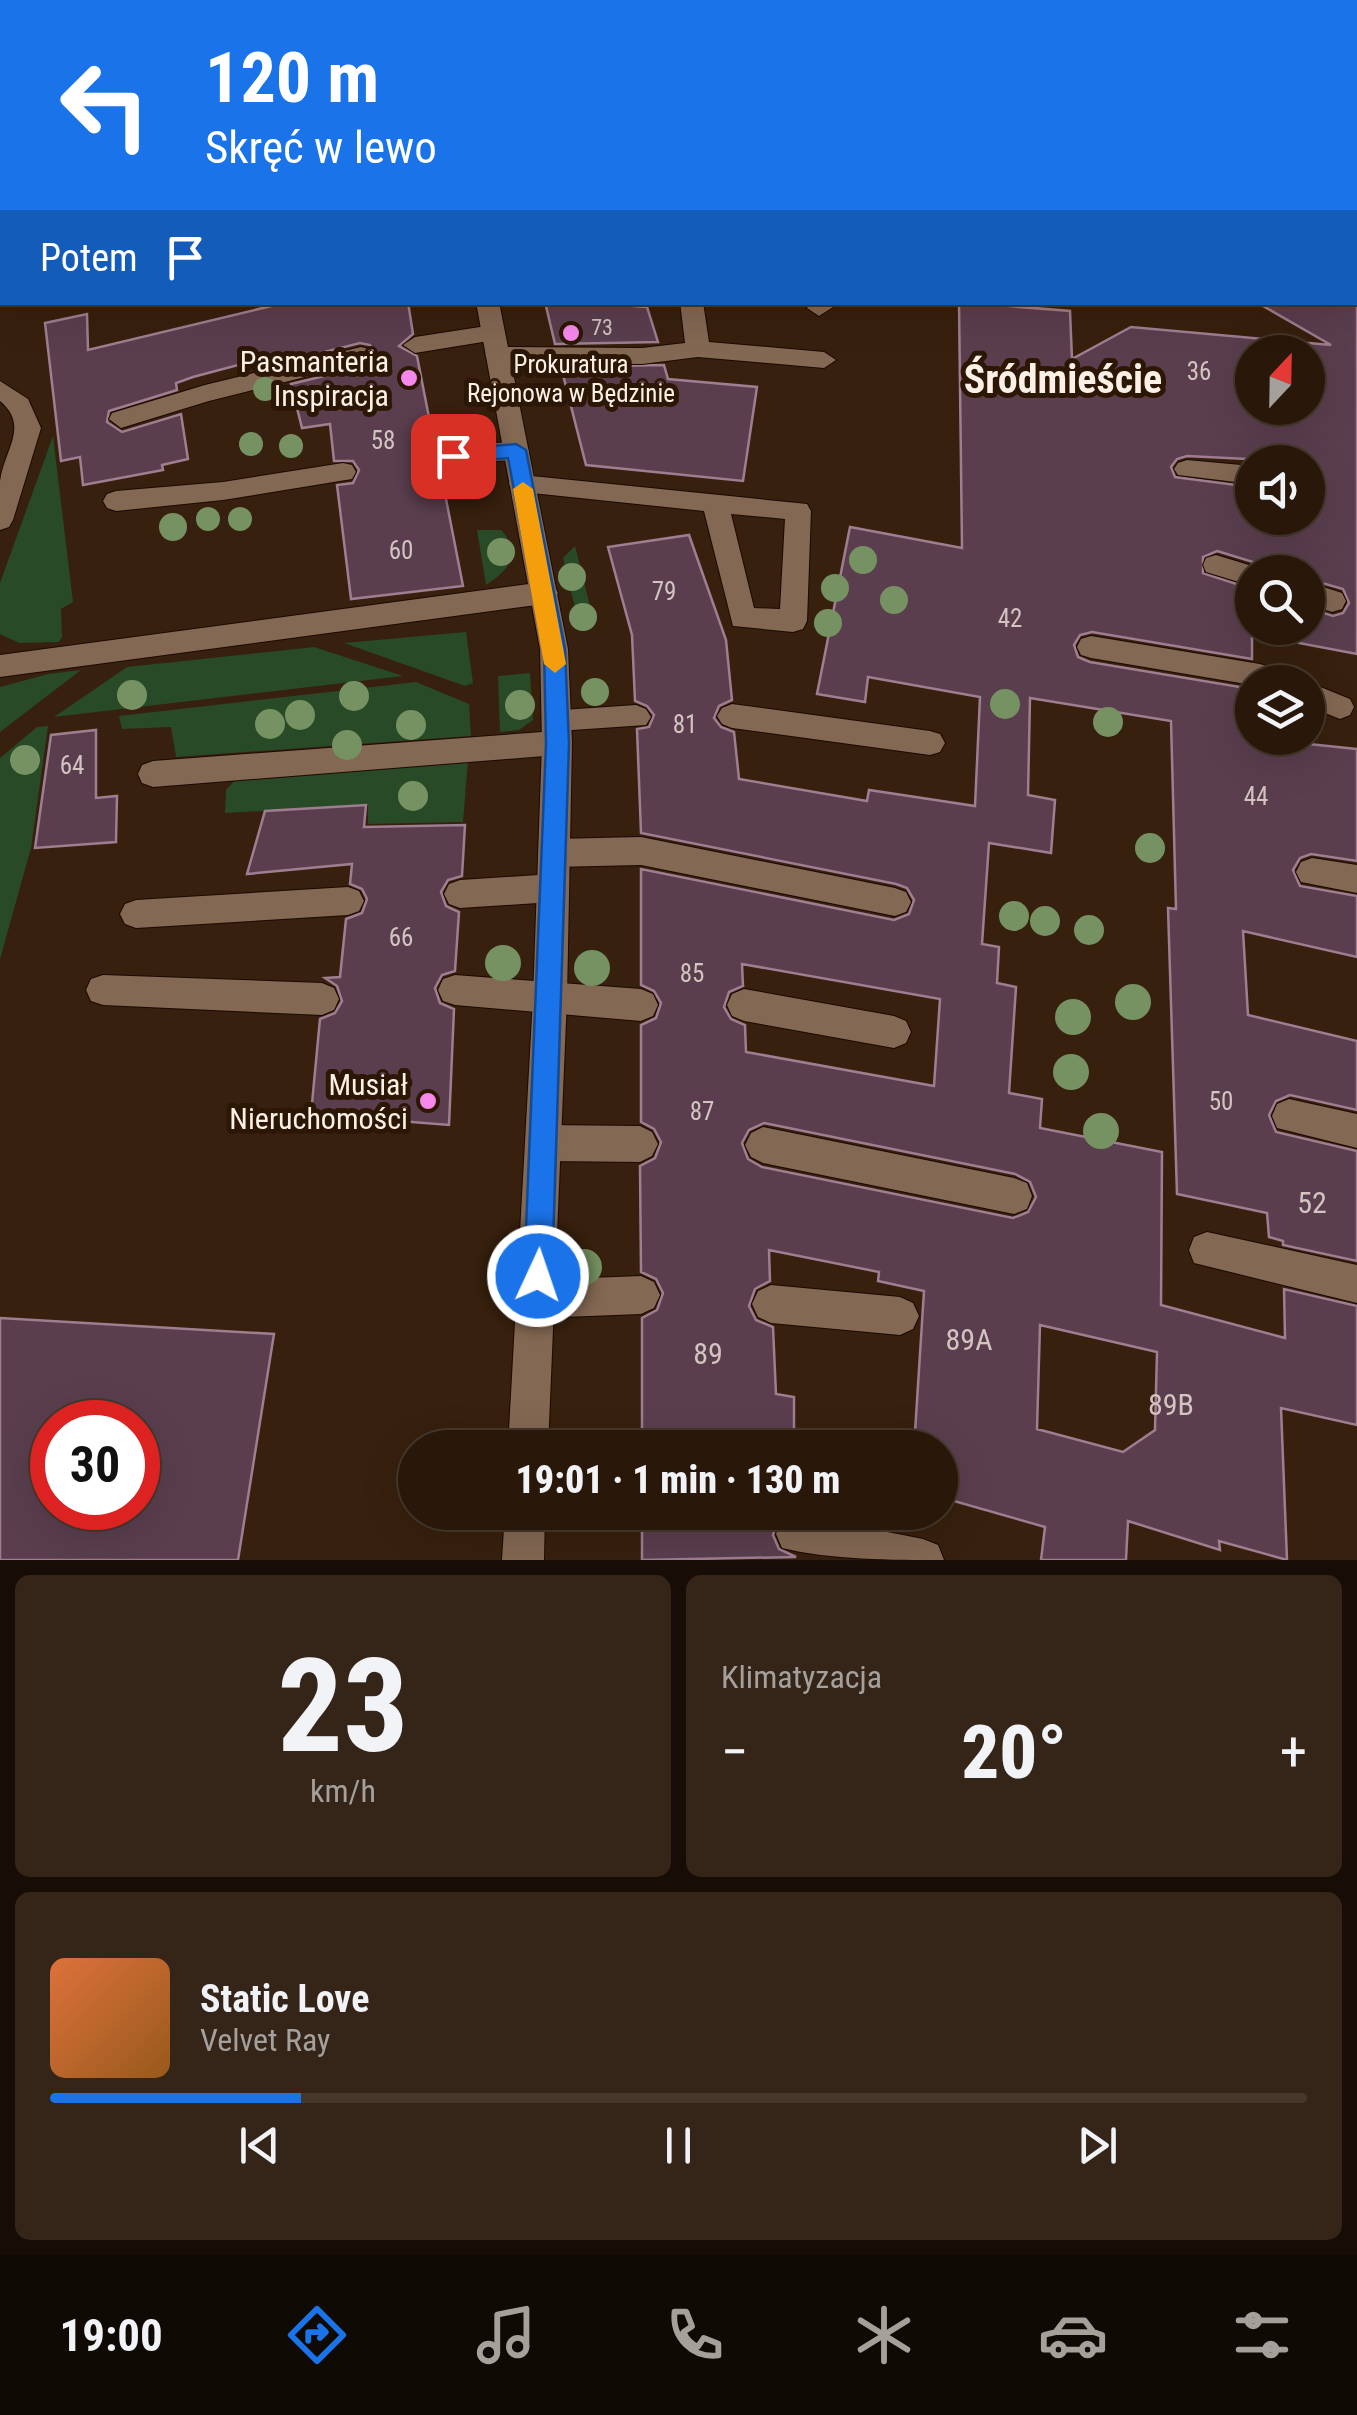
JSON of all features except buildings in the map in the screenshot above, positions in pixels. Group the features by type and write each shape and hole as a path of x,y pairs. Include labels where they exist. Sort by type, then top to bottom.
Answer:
{"street":[{"path":"691,305 698,349"},
{"path":"492,330 554,649 557,731 545,1143 529,1430"},
{"path":"415,345 492,330 642,356 698,349 824,360"},
{"path":"122,419 204,393 360,355"},
{"path":"0,389 17,400 27,414 29,428 0,520"},
{"path":"437,455 516,450"},
{"path":"1187,469 1235,473"},
{"path":"116,501 223,491 342,472"},
{"path":"522,484 798,511 793,621 743,618 715,503"},
{"path":"1216,565 1235,571"},
{"path":"0,666 544,594"},
{"path":"1090,647 1235,671"},
{"path":"1325,700 1340,706"},
{"path":"732,716 930,744"},
{"path":"153,774 557,731 636,717"},
{"path":"554,852 641,851 894,902"},
{"path":"1312,872 1357,879"},
{"path":"460,894 553,888"},
{"path":"136,914 348,901"},
{"path":"103,990 322,999"},
{"path":"455,990 640,1006"},
{"path":"744,1006 894,1032"},
{"path":"1289,1116 1357,1131"},
{"path":"545,1143 640,1144"},
{"path":"764,1145 1014,1196"},
{"path":"1207,1250 1357,1284"},
{"path":"536,1299 642,1296"},
{"path":"771,1304 900,1316"},
{"path":"523,1560 524,1530"},
{"path":"796,1534 923,1560"}],"green space":[{"path":"53,436 73,602 61,609 59,642 19,643 0,634 0,583"},
{"path":"477,530 501,530 511,546 506,568 486,585"},
{"path":"575,546 593,618 580,628 563,558"},
{"path":"466,632 473,683 465,686 344,643"},
{"path":"314,647 403,676 54,717 127,667"},
{"path":"81,670 0,732 0,687"},
{"path":"530,673 533,720 519,730 500,732 498,676"},
{"path":"416,682 469,704 471,736 176,757 171,727 122,729 119,716"},
{"path":"48,726 31,848 0,959 0,758 37,727"},
{"path":"468,760 463,822 368,824 368,805 225,813 226,790 239,776"}],"slow traffic":[{"path":"523,489 555,664"}],"place":[{"name":"Prokuratura Rejonowa w Będzinie","path":"571,333"},
{"name":"Pasmanteria Inspiracja","path":"409,378"},
{"name":"Musiał Nieruchomości","path":"428,1101"}],"district":[{"name":"Śródmieście","path":"1063,379"}],"route":[{"path":"453,456 516,450 554,649 558,744 538,1276"}]}
